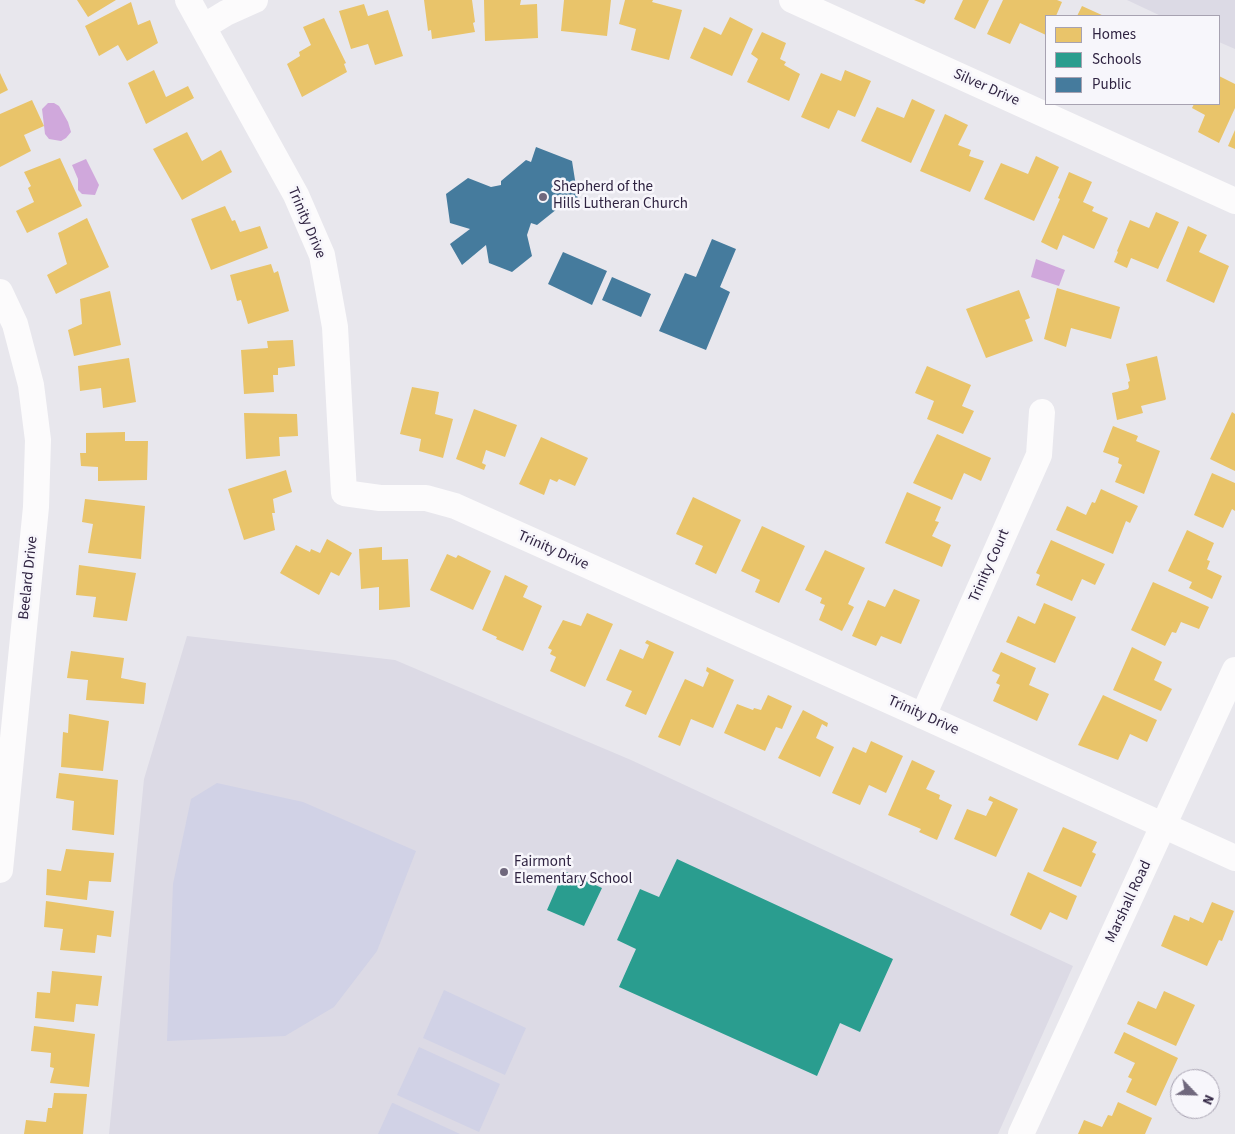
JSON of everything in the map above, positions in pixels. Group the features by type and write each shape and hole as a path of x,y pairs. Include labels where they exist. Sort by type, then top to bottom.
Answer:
{"street":[{"name":"Trinity Drive","path":"188,0 296,195 322,255 335,327 344,493 380,498 426,498 455,506 1235,858"},
{"path":"202,27 255,0"},
{"name":"Silver Drive","path":"792,0 1235,201"},
{"name":"Beelard Drive","path":"0,292 15,324 31,386 38,440 36,507 3,818 0,870"},
{"name":"Trinity Court","path":"923,716 1039,455 1042,412"},
{"name":"Marshall Road","path":"1021,1134 1235,670"}],"shaded area":[{"path":"1127,0 1235,0 1235,49 1220,42 1220,15 1159,15"},
{"path":"48,103 54,103 59,106 68,122 71,132 61,141 49,139 45,134 42,109"},
{"path":"86,159 99,185 95,195 82,194 78,190 78,179 72,165"},
{"path":"1036,259 1065,270 1059,286 1031,277"},
{"name":"Fairmont Elementary School","path":"187,636 395,660 631,760 1073,966 998,1134 109,1134 144,779"},
{"path":"217,783 303,802 416,851 377,951 334,1007 285,1036 167,1041 173,884 191,799"},
{"path":"444,990 526,1028 505,1075 423,1038"},
{"path":"419,1047 500,1084 479,1132 397,1095"},
{"path":"393,1103 460,1134 378,1134"}],"building: Homes":[{"path":"77,0 116,0 88,17"},
{"path":"424,0 472,0 475,32 432,39 431,30 428,31"},
{"path":"484,0 521,0 520,5 537,4 538,38 485,41"},
{"path":"564,0 611,0 607,36 561,31"},
{"path":"625,0 653,0 652,2 682,10 669,60 631,50 636,29 619,24"},
{"path":"914,0 926,0 924,4"},
{"path":"963,0 989,0 975,29 954,19"},
{"path":"1003,0 1057,0 1062,2 1056,15 1045,15 1045,35 1020,23 1010,44 987,34"},
{"path":"131,2 138,25 150,20 158,43 127,61 118,45 99,56 85,26"},
{"path":"364,4 368,16 388,10 403,56 375,65 368,44 351,49 339,11"},
{"path":"1082,6 1102,15 1078,15"},
{"path":"730,17 753,29 732,76 690,58 704,27 721,35"},
{"path":"324,18 346,63 344,64 347,72 302,97 287,64 300,56 299,52 311,45 303,27"},
{"path":"762,32 786,43 780,59 786,62 784,65 800,74 789,101 747,82 758,59 751,54"},
{"path":"154,70 166,97 188,86 194,98 146,124 128,83"},
{"path":"845,70 871,81 855,117 838,110 829,129 801,117 821,73 841,81"},
{"path":"0,73 8,90 0,94"},
{"path":"1220,76 1235,84 1235,108 1219,143 1198,132 1205,115 1192,108 1194,105 1220,105"},
{"path":"912,99 935,110 911,163 861,141 877,107 904,118"},
{"path":"32,100 44,126 24,135 31,151 0,167 0,114"},
{"path":"945,114 968,125 958,145 971,150 969,156 984,161 970,192 920,171"},
{"path":"1235,130 1235,149 1228,146"},
{"path":"187,132 202,161 221,150 232,172 182,200 153,149"},
{"path":"1036,156 1059,167 1034,221 984,199 1001,163 1028,174"},
{"path":"60,158 82,206 27,233 16,211 34,202 28,188 31,186 24,172"},
{"path":"1069,172 1092,182 1083,202 1094,207 1092,211 1108,218 1094,249 1063,235 1057,250 1041,242 1060,199 1058,198"},
{"path":"225,206 232,221 235,220 240,232 260,226 268,248 211,270 191,219"},
{"path":"1156,212 1179,222 1158,269 1131,258 1127,268 1114,262 1130,220 1149,228"},
{"path":"87,218 109,267 56,294 47,275 67,264 58,233"},
{"path":"1188,226 1207,235 1199,252 1229,266 1214,303 1166,281"},
{"path":"271,264 274,273 278,271 289,311 248,324 241,300 237,301 230,275"},
{"path":"1057,288 1120,307 1111,339 1071,328 1066,347 1044,339"},
{"path":"1019,290 1030,318 1025,320 1033,341 986,358 966,309"},
{"path":"110,291 121,345 74,356 68,330 82,324 80,299"},
{"path":"293,340 295,366 278,368 278,375 273,375 274,392 244,394 241,350 268,348 267,341"},
{"path":"1157,356 1166,399 1141,406 1143,413 1117,420 1112,393 1128,389 1129,387 1128,382 1130,381 1126,364"},
{"path":"129,358 136,402 103,408 101,388 80,391 78,366"},
{"path":"927,366 971,385 962,406 974,411 963,434 927,419 934,401 915,393"},
{"path":"412,387 439,392 435,414 453,419 443,458 419,451 421,439 400,434"},
{"path":"474,409 517,425 505,457 486,450 482,463 486,465 484,470 456,459"},
{"path":"1232,412 1235,414 1235,471 1210,459"},
{"path":"244,413 297,414 298,436 279,437 280,456 246,459"},
{"path":"1113,426 1138,436 1136,441 1160,451 1144,494 1115,482 1122,465 1118,463 1119,458 1103,452"},
{"path":"125,432 125,441 148,441 147,480 98,481 98,467 81,466 80,453 86,453 86,433"},
{"path":"937,434 991,458 981,481 964,473 952,500 913,483"},
{"path":"541,437 588,458 575,486 559,479 557,482 550,479 544,495 519,484"},
{"path":"286,470 292,492 273,499 275,513 272,513 275,530 244,540 228,489"},
{"path":"1212,473 1235,483 1235,511 1232,509 1223,528 1194,515"},
{"path":"1101,489 1138,506 1130,523 1126,521 1113,554 1056,530 1067,506 1086,515 1092,502 1095,503"},
{"path":"907,492 941,507 935,521 939,522 932,536 951,545 942,567 885,543"},
{"path":"693,497 741,520 716,574 695,564 703,546 676,534"},
{"path":"85,499 145,506 141,559 88,553 93,524 82,522"},
{"path":"762,526 805,546 779,603 755,592 760,580 741,571"},
{"path":"1187,530 1214,543 1207,560 1210,561 1207,569 1222,576 1212,599 1189,588 1192,582 1168,571"},
{"path":"327,539 352,553 339,576 331,572 319,595 280,573 296,545 310,552 311,549 320,553"},
{"path":"1051,540 1105,564 1095,585 1082,579 1072,601 1036,585 1040,575 1036,573"},
{"path":"382,547 382,560 408,559 410,607 379,610 379,587 361,589 359,549"},
{"path":"825,550 865,568 848,604 854,607 842,631 819,620 825,605 820,603 822,598 805,590"},
{"path":"447,554 456,558 458,555 491,571 473,610 430,590"},
{"path":"79,565 136,573 127,621 93,617 96,597 76,595"},
{"path":"505,575 528,586 523,597 542,606 523,651 496,639 497,637 482,630"},
{"path":"1153,582 1209,607 1199,629 1181,622 1176,633 1172,632 1165,646 1131,630"},
{"path":"894,589 920,600 901,644 881,636 876,646 852,636 868,600 885,607"},
{"path":"1044,603 1076,617 1055,663 1006,642 1018,616 1035,624"},
{"path":"587,613 613,624 585,687 550,671 556,657 550,654 552,650 548,648 563,620 581,626"},
{"path":"647,640 674,652 646,715 625,706 632,691 606,680 620,649 643,659 649,645 645,643"},
{"path":"1132,647 1162,662 1154,680 1172,689 1161,711 1113,690"},
{"path":"71,651 124,658 121,678 146,683 144,704 86,700 88,680 67,678"},
{"path":"1001,652 1036,668 1029,685 1049,694 1037,721 993,701 1000,685 996,683 1000,675 992,671"},
{"path":"707,667 734,680 713,728 691,719 680,746 658,737 685,679 703,687 709,673 706,671"},
{"path":"768,695 792,706 782,729 776,727 765,751 724,733 737,704 753,710 754,708 761,710"},
{"path":"1103,695 1157,720 1147,742 1130,734 1118,760 1078,745"},
{"path":"803,710 828,723 827,727 822,724 816,738 834,747 820,777 778,758"},
{"path":"69,714 109,721 103,771 61,767 63,732 68,733"},
{"path":"871,741 903,756 886,793 869,785 860,805 832,793 853,747 866,753"},
{"path":"912,760 935,771 926,789 940,795 939,799 952,805 937,840 919,832 921,829 888,815"},
{"path":"59,773 118,780 114,835 72,830 74,801 56,798"},
{"path":"990,796 1018,809 996,857 954,839 967,809 986,816 993,802 988,800"},
{"path":"1063,827 1097,842 1092,852 1096,854 1081,887 1043,871"},
{"path":"66,849 114,853 111,882 89,881 87,900 46,895 47,869 61,871"},
{"path":"1028,872 1077,896 1067,920 1050,912 1041,930 1010,915"},
{"path":"46,901 114,911 111,937 97,935 95,953 60,950 63,929 44,927"},
{"path":"1212,902 1234,911 1222,941 1219,940 1207,966 1161,946 1174,915 1189,921 1190,917 1203,923"},
{"path":"52,971 102,976 98,1006 76,1004 74,1022 35,1018 37,992 50,993"},
{"path":"1164,991 1195,1005 1176,1046 1127,1024 1138,1001 1156,1009"},
{"path":"34,1026 95,1034 89,1087 50,1083 54,1068 50,1067 51,1053 31,1051"},
{"path":"1124,1032 1178,1058 1173,1069 1170,1069 1170,1075 1156,1106 1126,1092 1132,1079 1128,1077 1135,1063 1114,1053"},
{"path":"54,1093 87,1094 83,1134 24,1134 26,1120 46,1122 48,1108 52,1108"},
{"path":"1118,1102 1152,1118 1145,1134 1078,1134 1084,1120 1102,1127 1108,1115 1112,1116"}],"building: Schools":[{"path":"677,859 893,959 860,1032 840,1023 817,1076 619,987 636,949 617,940 640,889 659,897"},
{"path":"564,871 602,888 584,926 547,910"}],"building: Public":[{"path":"536,147 572,161 578,199 562,201 562,205 537,225 531,223 527,235 532,256 512,272 489,263 486,245 462,265 450,244 470,229 450,223 446,194 468,178 491,187 501,185 501,181 526,160 531,162"},
{"path":"712,239 736,249 720,287 730,292 706,350 659,331 685,273 696,277"},
{"path":"563,252 607,271 592,305 548,284"},
{"path":"612,277 651,294 641,317 602,300"}],"place":[{"name":"Shepherd of the Hills Lutheran Church","path":"543,197"},
{"name":"Fairmont Elementary School","path":"504,872"}]}
